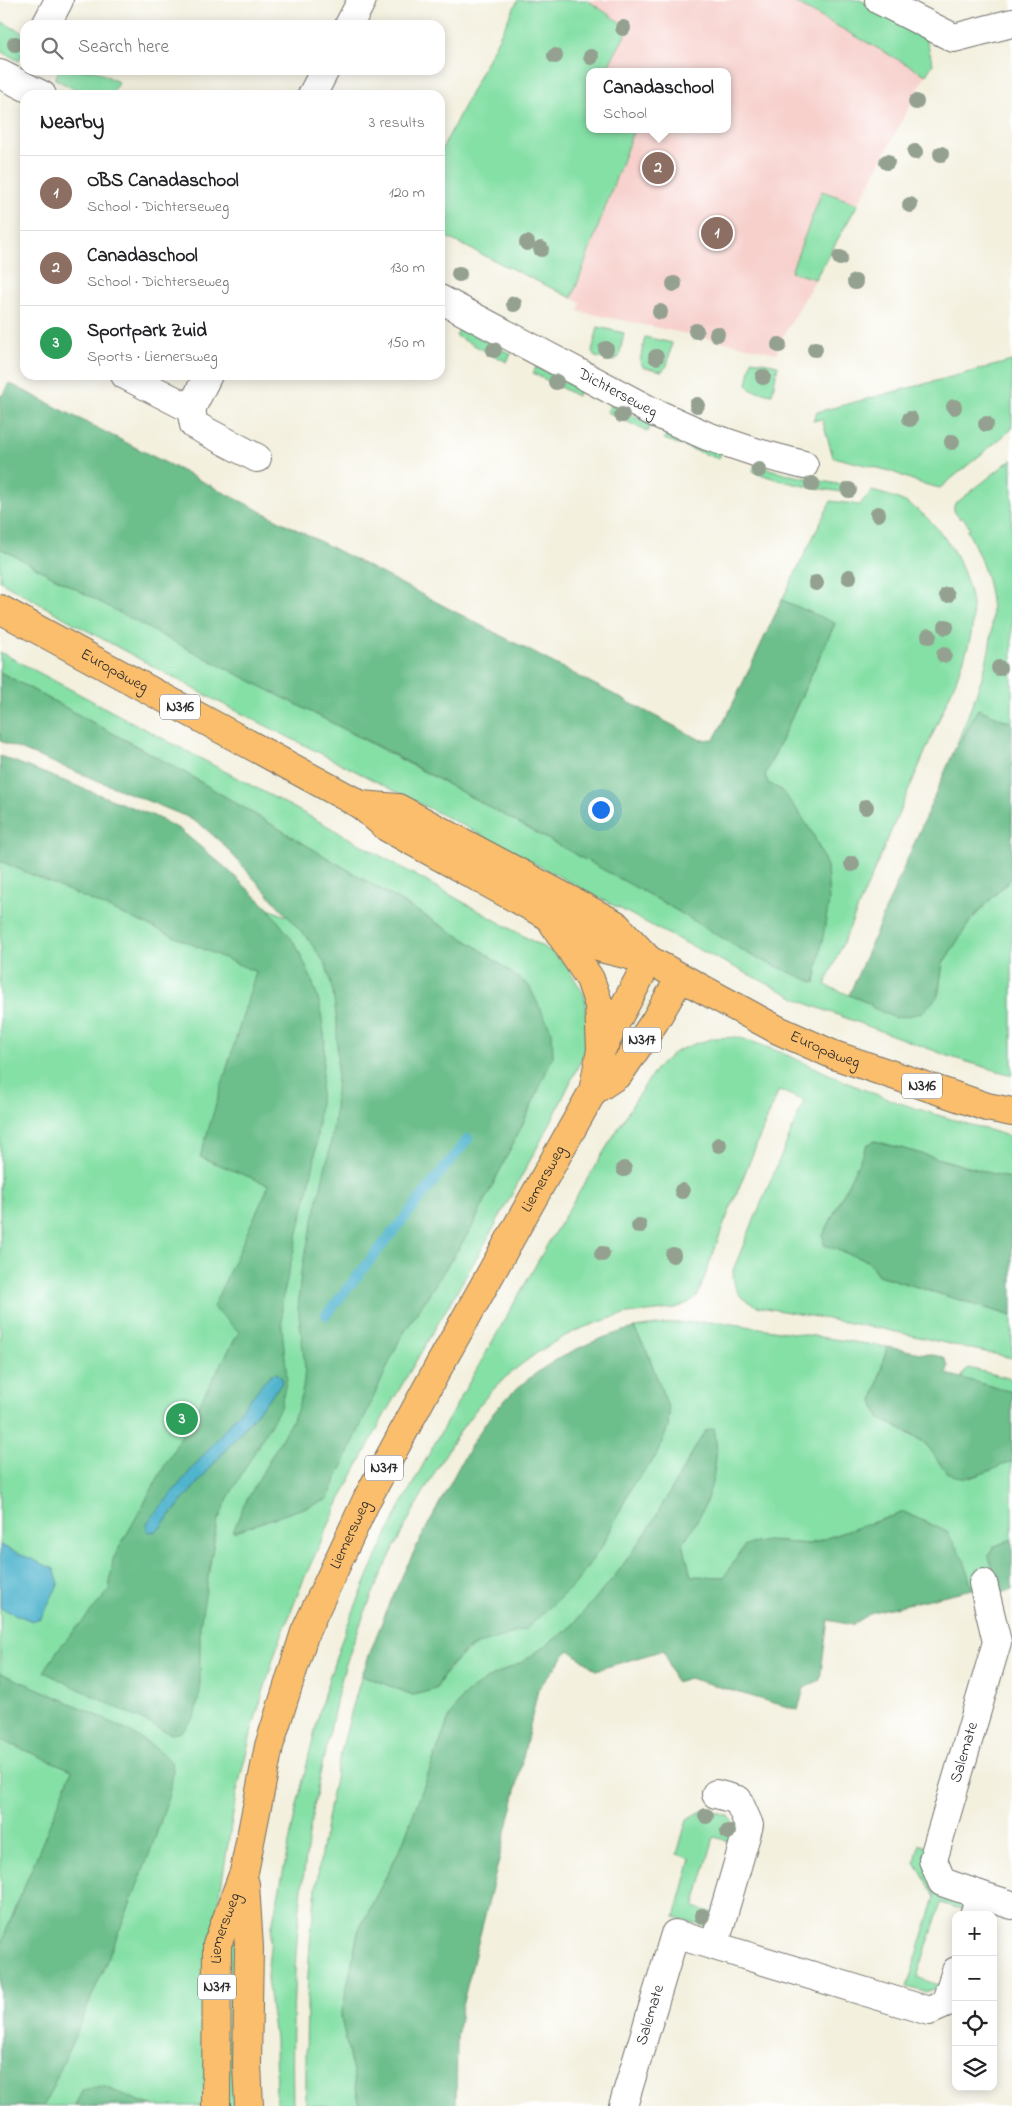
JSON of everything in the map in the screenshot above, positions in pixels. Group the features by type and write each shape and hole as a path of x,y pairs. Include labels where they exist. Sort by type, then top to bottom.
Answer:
{"main road":[{"name":"Europaweg","path":"0,609 361,805 388,828 604,949 649,960 778,1030 834,1055 987,1107 1012,1112"},
{"name":"Europaweg","path":"361,805 398,808 616,924 649,960"},
{"path":"548,916 590,979 599,1004 602,1050"},
{"name":"Liemersweg","path":"216,2106 217,1945 244,1872 269,1746 305,1632 368,1497 438,1366 593,1091 602,1050 649,960"},
{"name":"Liemersweg","path":"593,1091 619,1074 655,1021 680,978"},
{"name":"Liemersweg","path":"244,1872 249,1948 247,2064 249,2106"}],"street":[{"path":"49,20 59,0"},
{"path":"352,20 362,0"},
{"path":"879,0 954,38 1012,23"},
{"path":"14,74 35,90"},
{"path":"315,90 322,75"},
{"name":"Dichterseweg","path":"445,302 650,412 707,436 758,453 804,465"},
{"path":"135,380 191,409"},
{"path":"206,380 191,409 194,425 257,458"},
{"name":"Salemate","path":"983,1584 997,1642 933,1860 942,1882 977,1905 1012,1905"},
{"path":"714,1946 749,1825 738,1800 716,1794"},
{"name":"Salemate","path":"622,2106 675,1934 929,2012 946,2004 952,1984"}],"shaded area":[{"path":"518,0 824,0 931,65 869,184 779,344 777,353 578,311 581,303 445,236 445,143"}],"green space":[{"path":"518,0 587,0 629,28 607,68 586,68 586,133 633,133 572,298 445,236 445,143"},
{"path":"790,0 860,0 924,32 933,64 926,75"},
{"path":"0,21 20,31 20,59 19,61 0,51"},
{"path":"57,75 105,75 118,82 114,90 76,90 55,79"},
{"path":"822,191 858,204 815,279 791,272"},
{"path":"598,327 624,333 619,357 614,361 595,357 592,351"},
{"path":"460,328 511,354 507,362 456,336"},
{"path":"645,337 672,343 667,366 662,371 643,367 640,361"},
{"path":"752,360 778,365 772,394 751,390 747,384"},
{"path":"1012,361 1012,429 940,488 920,483 890,471 833,457 822,419 813,421 817,412"},
{"path":"536,367 581,390 577,396 533,373"},
{"path":"9,383 325,544 701,740 714,739 729,712 782,600 835,623 765,775 768,783 781,790 798,811 813,834 827,866 829,902 815,983 752,956 664,903 387,751 157,633 0,548 0,395 2,396"},
{"path":"610,405 651,424 648,432 607,412"},
{"path":"667,431 721,452 719,459 664,439"},
{"path":"1012,459 1012,723 978,709 961,741 956,746 986,663 991,639 992,614 989,588 981,561 967,530 970,528 963,517 960,519 954,511 954,505"},
{"path":"755,464 785,474 853,487 848,493 788,482 753,471"},
{"path":"872,491 905,502 934,524 946,539 956,556 970,592 973,610 972,628 968,648 956,680 825,985 871,1004 938,996 943,963 971,920 1012,877 1012,1075 954,1058 808,1004 662,931 464,826 215,700 0,581 0,548 462,792 669,906 752,956 781,790 768,783 765,775 835,624 782,600 831,501 859,505"},
{"path":"0,652 324,824 552,952 566,965 585,996 589,1037 583,1056 552,1120 487,1240 386,1412 342,1496 303,1581 276,1650 253,1726 236,1795 214,1930 203,2106 0,2106 0,803 545,1018 477,947 182,771 0,672","holes":["531,1107 471,1229 403,1334"]},
{"path":"0,672 182,771 477,947 529,986 552,1032 553,1056 531,1107 471,1229 400,1339 327,1500 233,1532 243,1507 297,1411 303,1388 305,1368 298,1306 301,1272 329,1152 334,1123 337,1075 337,1023 333,992 326,965 308,939 222,843 201,825 185,816 0,741"},
{"path":"978,709 1012,723 1012,877 971,920 943,963 938,996 922,1013 895,1018 871,1007 871,1004 849,995 956,746 961,741"},
{"path":"0,756 154,816 179,829 226,868 268,908 296,945 311,978 320,1005 325,1041 314,1164 282,1301 282,1328 287,1377 281,1406 228,1498 217,1523 200,1626 200,1692 194,1718 181,1732 171,1734 44,1672 59,1648 109,1591 113,1559 239,1332 213,1307 269,1185 200,1157 256,972 0,861","holes":["276,1373 282,1378 281,1384 157,1531"]},
{"path":"737,1037 781,1053 892,1100 1012,1137 1012,1179 875,1141 867,1145 823,1236 825,1245 868,1261 878,1275 1012,1316 1012,1358 883,1329 760,1307 747,1301 739,1294 734,1284 733,1270 804,1101 779,1090 724,1224 698,1295 691,1301 673,1308 632,1313 585,1327 547,1346 513,1371 485,1398 451,1445 431,1478 391,1554 372,1595 345,1666 320,1773 299,1914 293,2010 293,2106 276,2106 275,2039 267,1978 272,1926 297,1805 323,1697 343,1636 370,1572 397,1513 437,1439 550,1240 639,1094 657,1068 675,1052 715,1038"},
{"path":"875,1141 1012,1179 1012,1316 878,1275 868,1261 824,1245 823,1236 867,1145"},
{"path":"719,1322 887,1347 873,1401 879,1418 922,1441 934,1453 945,1469 970,1478 1012,1461 1012,1539 993,1547 998,1594 972,1589 904,1512 809,1544 767,1541 724,1577 690,1576 683,1543 705,1504 714,1471 716,1439 714,1429 705,1431 648,1530 615,1576 569,1629 521,1663 492,1676 450,1716 402,1845 358,1932 341,2017 360,2106 306,2106 308,1976 316,1887 335,1780 362,1675 413,1695 436,1689 448,1670 458,1659 604,1543 632,1486 656,1456 668,1428 669,1410 648,1354 634,1328 671,1323"},
{"path":"634,1328 648,1354 669,1410 668,1428 656,1456 632,1486 604,1543 576,1583 526,1629 466,1650 447,1669 436,1689 413,1695 362,1675 386,1612 415,1550 460,1465 487,1421 517,1388 534,1374 572,1351 613,1334"},
{"path":"887,1347 944,1357 948,1366 947,1374 1012,1392 1012,1461 977,1475 959,1477 944,1469 929,1448 918,1438 879,1418 873,1401"},
{"path":"969,1368 1012,1379 1012,1392 961,1379"},
{"path":"714,1428 716,1460 712,1482 701,1513 683,1543 691,1576 724,1577 745,1545 767,1541 809,1544 904,1512 947,1532 964,1560 972,1589 873,1612 852,1625 828,1620 820,1680 804,1688 798,1710 689,1678 675,1682 664,1650 596,1670 569,1650 538,1689 513,1804 461,2010 457,2038 456,2106 360,2106 341,2017 358,1932 402,1845 450,1716 464,1695 492,1676 521,1663 569,1629 615,1576 648,1530 705,1431"},
{"path":"1012,1539 1012,1590 998,1594 989,1556 993,1547"},
{"path":"0,1673 121,1727 162,1753 172,1764 171,1785 142,1873 44,2106 0,2106 0,1946 72,1770 0,1740"},
{"path":"704,1810 729,1816 739,1831 736,1843 714,1837 694,1907 716,1914 711,1928 675,1917 691,1859 677,1854 687,1819"},
{"path":"919,1844 927,1848 965,1906 964,1910 941,1903 917,1977 940,1986 925,1992 907,1987 935,1897 915,1862"},
{"path":"230,1941 240,1942 238,2106 224,2106"},
{"path":"102,2086 152,2106 75,2106 82,2090"}],"water":[{"path":"276,1373 282,1378 281,1384 157,1531 149,1532 147,1530 147,1523 270,1375"},
{"path":"0,1545 54,1569 59,1583 41,1618 32,1621 0,1608"}],"waterway":[{"path":"326,1315 468,1139"}],"place":[{"name":"Canadaschool","path":"658,168"},
{"name":"OBS Canadaschool","path":"717,233"},
{"name":"Sportpark Zuid","path":"182,1419"}]}
